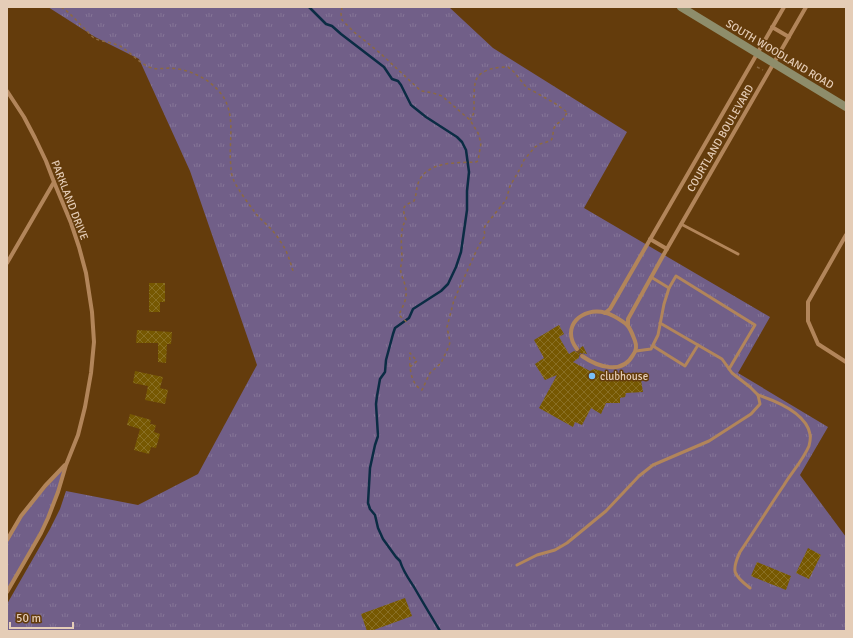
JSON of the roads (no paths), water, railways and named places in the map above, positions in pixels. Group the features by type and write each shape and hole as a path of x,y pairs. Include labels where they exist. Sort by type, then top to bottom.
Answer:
{"street":[{"name":"SOUTH WOODLAND ROAD","path":"681,7 846,107"},
{"name":"COURTLAND BOULEVARD","path":"606,313 610,309 784,7"},
{"name":"COURTLAND BOULEVARD","path":"628,325 628,319 651,277 806,7"},
{"path":"772,27 789,37"},
{"name":"PARKLAND DRIVE","path":"7,91 24,117 35,138 71,223 86,274 92,312 94,342 91,373 78,435 48,518 7,592"},
{"path":"7,264 54,182"},
{"path":"846,235 808,302 808,321 818,344 846,362"},
{"path":"650,239 667,249"},
{"path":"577,350 573,345 570,332 573,324 578,318 586,313 606,313 628,325 633,334 636,344 636,351 631,359 620,367 604,367 582,356"},
{"name":"PARKLAND DRIVE","path":"7,540 20,516 45,486 66,465"}],"lane":[{"path":"681,224 738,254"},
{"path":"636,351 651,349 658,335 664,304 669,288 676,276 755,324 729,369"},
{"path":"651,277 669,288"},
{"path":"660,323 722,359 732,373 758,395 770,399 798,415 805,423 810,433 810,441 797,466 740,552 735,563 735,571 738,577 750,588"},
{"path":"652,346 685,366 698,345"},
{"path":"517,565 537,555 555,550 567,543 606,511 639,476 653,465 709,441 751,414 760,404 758,395"}],"waterway":[{"path":"309,7 326,24 332,26 384,67 392,79 398,81 401,85 411,105 426,117 457,137 462,142 466,150 469,172 467,210 461,252 448,284 441,291 413,309 409,318 395,328 386,360 385,372 380,379 377,396 378,436 370,468 368,503 370,509 375,515 378,528 383,539 400,561 406,574 440,631"}],"tunnel":[{"path":"577,349 582,356"}],"place":[{"name":"clubhouse","path":"592,376"}]}
